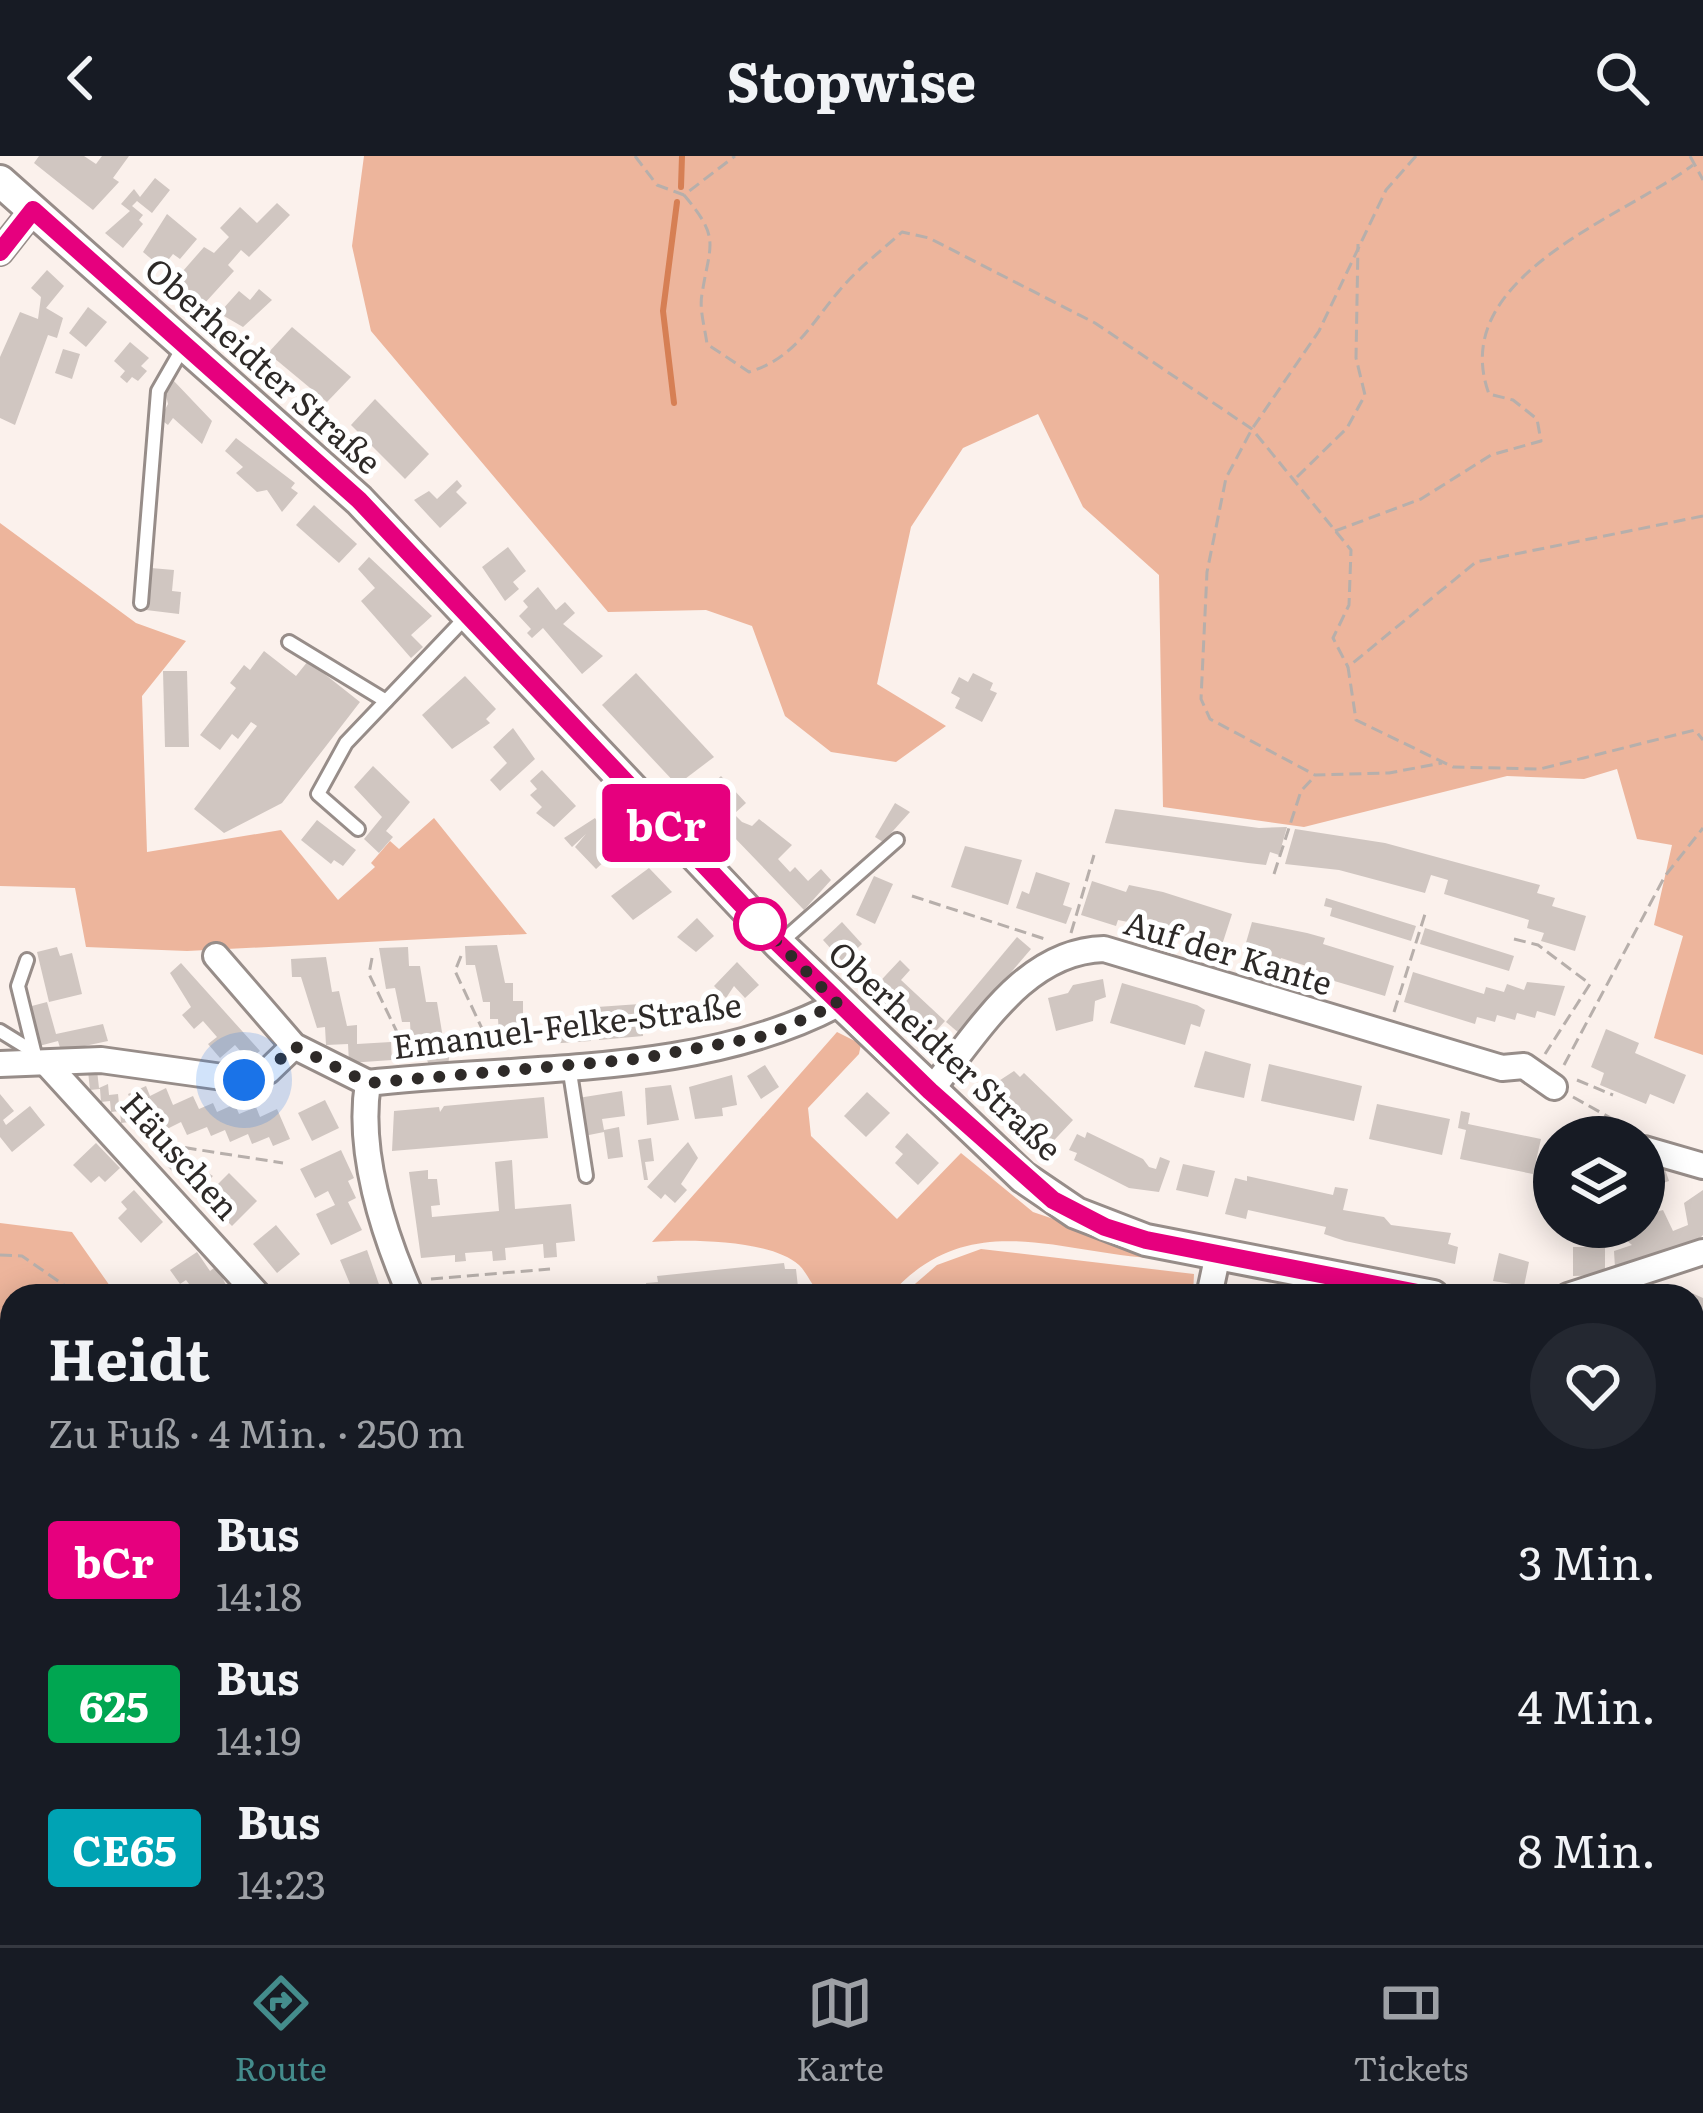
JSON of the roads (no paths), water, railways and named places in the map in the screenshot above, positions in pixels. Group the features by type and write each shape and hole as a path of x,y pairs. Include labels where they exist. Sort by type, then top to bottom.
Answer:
{"street":[{"name":"Oberheidter Straße","path":"0,181 359,500 779,944 1024,1177 1076,1213 1146,1240 1359,1284"},
{"path":"0,252 33,210"},
{"name":"Auf der Kante","path":"930,1091 1027,977 1064,954 1105,949 1548,1082"},
{"name":"Emanuel-Felke-Straße","path":"216,956 294,1046 368,1083 569,1065 765,1036 838,1004"},
{"path":"0,1064 100,1060 244,1080 268,1071 294,1046"},
{"name":"Häuschen","path":"40,1059 120,1138 248,1284"},
{"name":"Emanuel-Felke-Straße","path":"368,1083 362,1120 407,1284"},
{"path":"1665,1155 1703,1166"},
{"path":"1605,1284 1703,1252"},
{"path":"1211,1284 1218,1254"}],"lane":[{"path":"142,603 158,391 186,343"},
{"path":"358,829 318,794 346,743 469,614"},
{"path":"289,642 386,701"},
{"path":"779,944 897,840"},
{"path":"27,960 18,986 40,1059"},
{"path":"0,1031 40,1059"},
{"path":"569,1065 586,1176"}],"waterway":[{"path":"681,187 682,156"},
{"path":"674,403 663,311 677,202"}]}
